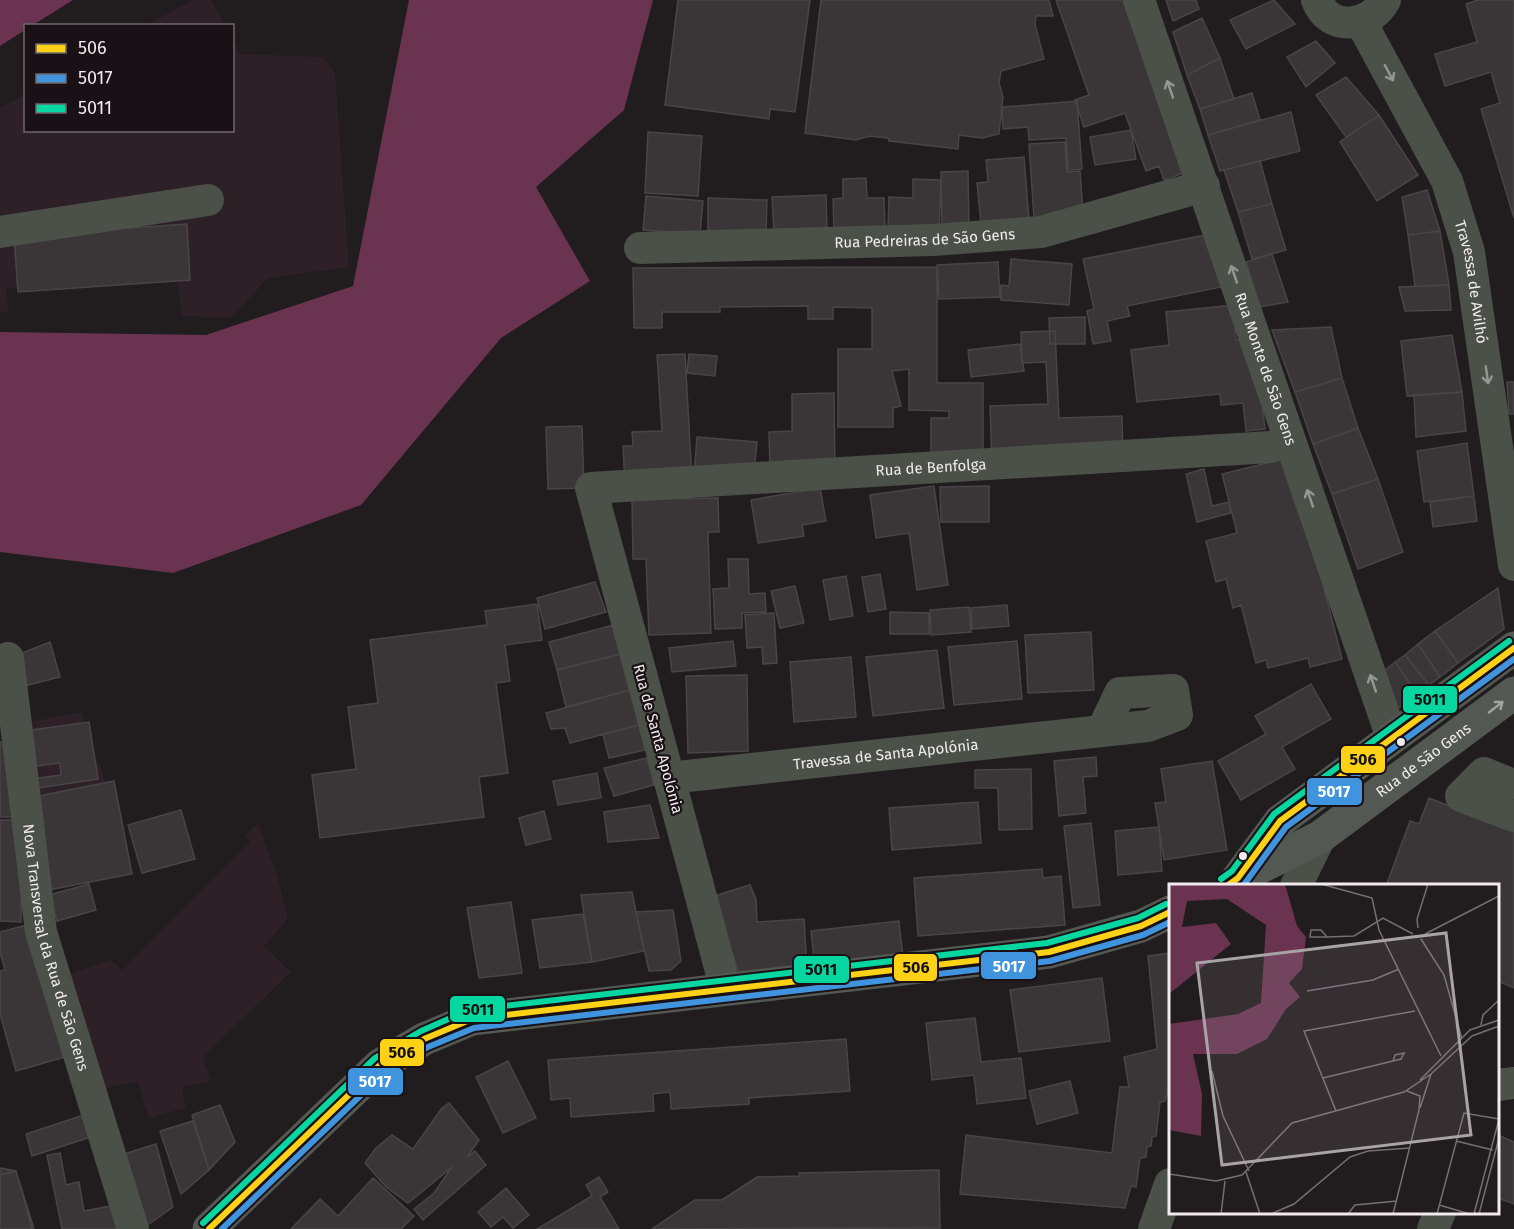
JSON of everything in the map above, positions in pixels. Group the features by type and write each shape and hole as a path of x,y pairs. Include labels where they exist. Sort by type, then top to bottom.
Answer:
{"main road":[{"name":"Rua de São Gens","path":"1237,884 1280,821 1514,648"},
{"name":"Rua de São Gens","path":"1237,884 1320,837 1514,693"},
{"path":"209,1229 380,1065 448,1027 472,1019 1049,952 1141,926 1167,916"}],"street":[{"name":"Rua Monte de São Gens","path":"1139,0 1392,738"},
{"path":"1317,0 1326,14 1337,21 1349,23 1361,22 1379,10 1385,0"},
{"name":"Travessa de Avilhó","path":"1361,22 1447,182 1459,215 1469,252 1514,565"},
{"name":"Rua Pedreiras de São Gens","path":"640,248 933,240 1041,232 1204,186"},
{"path":"0,232 208,200"},
{"name":"Rua de Benfolga","path":"591,488 1271,447"},
{"name":"Rua de Santa Apolónia","path":"591,488 721,971 724,990"},
{"name":"Nova Transversal da Rua de São Gens","path":"8,658 41,932 133,1229"},
{"name":"Travessa de Santa Apolónia","path":"669,778 1102,731"},
{"path":"1511,784 1484,773 1461,796 1514,816"},
{"path":"1296,884 1320,837"},
{"path":"1499,1085 1514,1083"},
{"path":"1154,1229 1169,1187"},
{"path":"1433,1229 1439,1214"}],"shaded area":[{"path":"0,0 73,0 35,24 24,24 24,31 0,46"},
{"path":"193,0 211,0 224,24 149,24"},
{"path":"409,0 653,0 624,110 536,187 590,281 501,338 361,505 173,573 0,552 0,332 206,335 353,286"},
{"path":"234,42 240,54 323,57 335,73 349,267 268,278 231,318 182,316 176,268 6,289 9,312 0,313 0,108 24,95 24,132 234,132"},
{"path":"81,712 111,798 38,820 24,723"},
{"path":"258,823 278,878 288,919 264,946 291,972 203,1057 211,1081 182,1087 186,1108 149,1118 137,1081 98,1090 62,976 111,960 122,970 250,843 245,835"}],"building":[{"path":"678,0 810,0 795,112 770,109 769,119 665,105"},
{"path":"821,0 1049,0 1053,16 1036,16 1035,24 1044,59 1001,71 999,83 1003,97 999,134 982,138 959,135 958,149 889,141 888,138 870,136 856,140 805,133"},
{"path":"1056,0 1126,0 1186,172 1164,180 1159,166 1146,171 1125,113 1084,127 1075,100 1089,95"},
{"path":"1166,0 1196,0 1199,9 1173,21"},
{"path":"1274,0 1295,24 1246,49 1230,20"},
{"path":"1478,0 1514,0 1514,218 1481,109 1500,103 1491,72 1445,86 1435,54 1477,42 1466,4"},
{"path":"1202,18 1220,58 1187,75 1173,32"},
{"path":"1316,41 1335,63 1306,87 1287,57"},
{"path":"1220,58 1234,99 1200,109 1187,75"},
{"path":"1346,77 1379,115 1346,137 1316,95"},
{"path":"1252,93 1260,120 1208,135 1200,109"},
{"path":"1077,101 1082,169 1068,170 1066,138 1029,140 1028,127 1003,129 1002,107"},
{"path":"1291,112 1300,151 1220,171 1208,135"},
{"path":"1379,115 1418,175 1377,201 1340,142"},
{"path":"1131,130 1136,159 1095,165 1090,137"},
{"path":"648,132 702,136 698,196 645,193"},
{"path":"1065,142 1067,172 1080,171 1083,214 1034,218 1029,144"},
{"path":"1024,157 1029,220 981,224 977,183 988,182 986,160"},
{"path":"1260,161 1272,204 1238,212 1224,170"},
{"path":"968,171 969,228 942,228 941,172"},
{"path":"866,178 867,198 884,198 885,229 834,231 833,199 843,198 843,179"},
{"path":"913,179 941,180 939,230 888,228 889,197 913,198"},
{"path":"1427,190 1440,231 1408,235 1402,197"},
{"path":"826,195 827,231 774,233 772,197"},
{"path":"646,196 703,201 700,234 643,230"},
{"path":"708,198 767,200 766,233 708,231"},
{"path":"1272,204 1286,250 1252,259 1238,212"},
{"path":"187,224 190,280 18,292 14,236"},
{"path":"1440,231 1449,285 1415,286 1408,235"},
{"path":"1211,234 1221,287 1127,306 1130,316 1107,321 1111,341 1093,344 1087,311 1094,309 1083,259"},
{"path":"1272,254 1288,302 1260,307 1246,262"},
{"path":"1011,259 1072,264 1069,305 1001,300 1001,285 1009,286"},
{"path":"998,262 1000,297 939,299 937,265"},
{"path":"937,267 937,383 983,383 983,464 931,464 931,418 949,418 949,411 909,410 909,369 892,371 901,406 893,408 893,427 838,427 838,349 872,349 872,308 833,307 833,319 808,319 808,306 720,307 720,312 662,312 662,328 634,328 633,268"},
{"path":"1449,285 1451,310 1405,311 1399,287"},
{"path":"1233,305 1236,340 1255,338 1265,429 1246,431 1243,403 1221,405 1220,394 1137,402 1131,350 1169,345 1166,312"},
{"path":"1085,317 1085,344 1050,344 1049,318"},
{"path":"1331,327 1342,378 1295,392 1272,330"},
{"path":"1055,331 1059,418 1122,416 1123,457 992,462 990,406 1048,404 1046,362 1022,363 1021,332"},
{"path":"1452,335 1462,392 1407,396 1401,341"},
{"path":"1020,344 1024,371 971,377 968,350"},
{"path":"685,354 692,480 625,484 623,446 633,446 632,432 662,431 657,355"},
{"path":"689,354 717,356 715,376 687,373"},
{"path":"1342,378 1358,428 1313,444 1295,392"},
{"path":"1507,382 1514,382 1514,414 1509,414"},
{"path":"1462,392 1466,431 1416,437 1414,395"},
{"path":"834,393 835,471 770,472 769,432 792,431 792,394"},
{"path":"582,426 584,488 548,489 546,427"},
{"path":"1358,428 1378,479 1332,494 1313,444"},
{"path":"697,437 757,442 753,481 694,476"},
{"path":"1467,443 1474,496 1424,502 1417,451"},
{"path":"1291,457 1342,659 1310,667 1308,658 1268,668 1266,660 1256,663 1241,605 1233,608 1226,579 1216,582 1206,541 1237,533 1222,474"},
{"path":"1204,469 1212,506 1229,502 1231,513 1197,522 1186,474"},
{"path":"1378,479 1403,552 1358,569 1332,494"},
{"path":"934,486 948,585 917,590 909,533 876,538 870,495"},
{"path":"989,486 989,522 941,522 940,487"},
{"path":"820,488 826,521 802,525 804,536 758,543 751,500"},
{"path":"1474,496 1477,521 1433,527 1430,502"},
{"path":"718,498 719,532 708,532 711,633 649,635 646,559 633,559 632,500"},
{"path":"728,559 748,559 749,594 765,593 766,612 742,613 742,628 715,629 713,589 729,588"},
{"path":"880,574 886,609 868,612 862,577"},
{"path":"846,576 853,616 830,620 823,580"},
{"path":"595,582 606,612 545,629 537,598"},
{"path":"795,586 804,623 780,628 771,591"},
{"path":"1498,588 1504,629 1458,663 1435,631"},
{"path":"537,604 542,640 505,645 510,681 496,683 508,773 479,777 484,817 320,838 312,775 356,769 348,707 378,703 370,640 487,625 485,611"},
{"path":"1007,605 1009,626 972,629 971,608"},
{"path":"969,607 971,632 931,635 930,610"},
{"path":"890,612 929,613 929,634 890,634"},
{"path":"774,613 777,663 763,664 762,647 747,648 745,615"},
{"path":"614,625 621,654 557,670 549,642"},
{"path":"1435,631 1458,663 1440,677 1418,644"},
{"path":"1091,632 1094,690 1028,693 1025,635"},
{"path":"733,641 736,666 672,672 669,648"},
{"path":"1017,641 1022,699 954,705 948,647"},
{"path":"50,642 60,677 24,686 17,655"},
{"path":"1418,644 1440,677 1429,685 1405,655"},
{"path":"937,650 944,708 873,716 866,657"},
{"path":"621,654 630,690 566,707 557,670"},
{"path":"1405,655 1429,685 1417,694 1395,662"},
{"path":"851,657 856,717 794,722 790,662"},
{"path":"1395,662 1417,694 1397,709 1384,671"},
{"path":"747,675 748,751 688,753 686,676"},
{"path":"1311,684 1331,719 1282,747 1295,769 1241,800 1218,761 1266,734 1255,716"},
{"path":"630,690 639,725 570,743 565,728 551,729 546,713"},
{"path":"89,722 98,779 32,789 31,779 61,775 60,763 30,767 25,731"},
{"path":"639,725 645,750 609,758 603,734"},
{"path":"12,741 16,817 0,817 0,742"},
{"path":"1096,757 1097,776 1083,777 1086,813 1059,816 1054,761"},
{"path":"647,758 654,785 614,796 604,768"},
{"path":"1212,761 1227,850 1164,860 1155,803 1166,802 1161,769"},
{"path":"1031,769 1032,829 999,830 998,788 975,788 975,770"},
{"path":"597,773 601,798 558,805 553,781"},
{"path":"114,781 132,874 48,890 33,797"},
{"path":"1429,798 1514,831 1514,988 1499,981 1499,884 1387,884 1410,821 1419,824"},
{"path":"978,802 981,843 892,850 889,808"},
{"path":"650,805 659,838 608,842 604,812"},
{"path":"181,810 195,859 142,873 128,825"},
{"path":"544,811 551,839 526,845 519,818"},
{"path":"0,820 22,820 21,922 0,921"},
{"path":"1091,823 1100,905 1073,908 1064,826"},
{"path":"1159,827 1162,871 1118,875 1115,831"},
{"path":"1042,869 1043,878 1061,876 1065,925 918,936 914,878"},
{"path":"89,884 96,910 57,921 49,895"},
{"path":"750,885 756,899 757,922 804,919 807,968 741,977 711,897"},
{"path":"632,892 644,951 592,962 581,895"},
{"path":"511,902 522,973 479,978 467,908"},
{"path":"673,910 681,961 671,970 649,971 636,912"},
{"path":"583,914 592,962 540,968 532,920"},
{"path":"899,921 903,958 815,968 811,931"},
{"path":"27,925 65,1057 16,1071 0,1014 0,971 5,970 0,952 0,932"},
{"path":"1169,953 1169,1087 1165,1101 1160,1102 1156,1136 1152,1137 1151,1146 1147,1147 1146,1157 1140,1158 1136,1187 1131,1186 1125,1208 960,1194 966,1135 1112,1153 1120,1087 1129,1087 1124,1057 1157,1049 1148,956"},
{"path":"1102,978 1110,1041 1019,1052 1010,990"},
{"path":"975,1018 981,1062 1021,1058 1026,1098 977,1104 974,1075 932,1080 926,1023"},
{"path":"846,1039 850,1091 749,1098 749,1104 671,1109 670,1092 653,1094 654,1111 571,1117 570,1098 551,1100 548,1060"},
{"path":"508,1061 536,1118 503,1133 476,1077"},
{"path":"1070,1081 1078,1113 1037,1124 1029,1091"},
{"path":"449,1103 479,1140 467,1157 475,1151 486,1165 423,1220 414,1209 434,1193 452,1167 408,1203 386,1187 365,1163 376,1148 392,1135 413,1149 442,1108"},
{"path":"220,1105 235,1142 209,1170 192,1115"},
{"path":"84,1115 91,1137 32,1156 26,1134"},
{"path":"193,1121 209,1170 181,1194 160,1131"},
{"path":"1499,1135 1514,1142 1514,1204 1499,1198"},
{"path":"156,1144 173,1207 142,1229 118,1156"},
{"path":"60,1153 66,1185 79,1182 84,1211 116,1205 120,1229 62,1229 47,1155"},
{"path":"0,1168 16,1171 34,1229 0,1229"},
{"path":"939,1170 940,1228 652,1229 695,1200 722,1200 757,1177 800,1176 799,1173"},
{"path":"16,1171 32,1229 0,1229 0,1175"},
{"path":"599,1177 608,1192 600,1197 619,1229 537,1229 592,1196 586,1185"},
{"path":"373,1178 414,1216 401,1229 291,1229 320,1199 338,1216"},
{"path":"506,1188 529,1215 513,1228 503,1217 491,1227 478,1212"}],"transit line":[{"name":"5011","path":"1221,879 1232,871 1274,814 1509,641"},
{"name":"506","path":"1230,884 1238,878 1280,821 1514,648"},
{"name":"5017","path":"1244,884 1286,827 1514,659"},
{"name":"5011","path":"203,1223 375,1058 421,1031 469,1010 1047,943 1138,918 1166,904"},
{"name":"506","path":"209,1229 380,1065 424,1039 472,1019 1049,952 1141,926 1169,912"},
{"name":"5017","path":"222,1229 385,1072 428,1047 474,1028 1050,961 1143,935 1169,922"}]}
